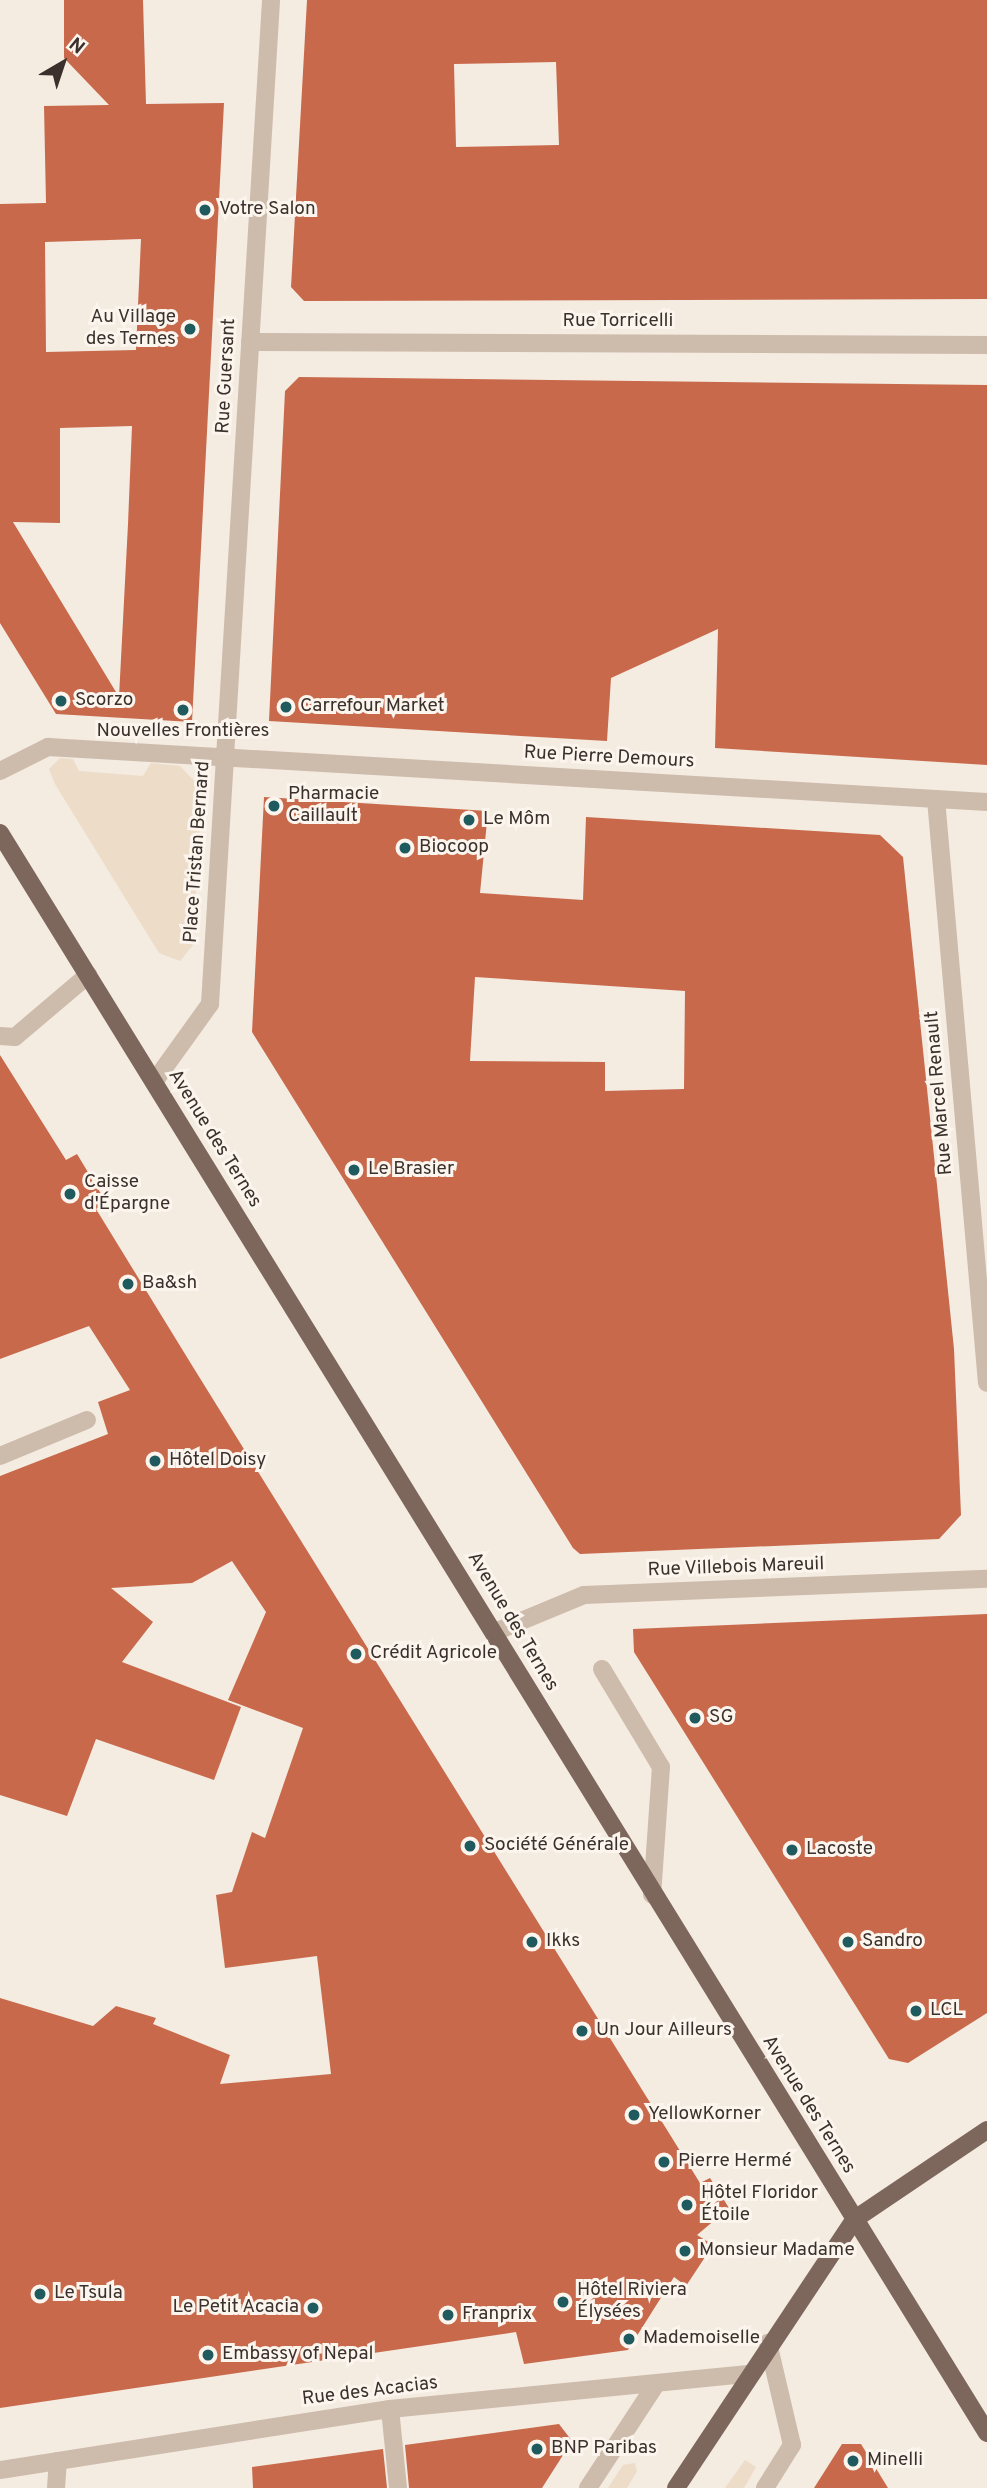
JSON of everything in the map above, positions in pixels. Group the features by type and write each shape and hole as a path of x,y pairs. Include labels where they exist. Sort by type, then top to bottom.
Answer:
{"main road":[{"name":"Avenue des Ternes","path":"0,833 495,1632 652,1895 987,2433"},
{"path":"676,2488 768,2343 855,2220 987,2130"}],"street":[{"name":"Rue Guersant","path":"229,755 271,0"},
{"name":"Rue Torricelli","path":"250,342 987,345"},
{"name":"Place Tristan Bernard","path":"0,771 48,747 229,755 221,797 210,1004 154,1082"},
{"name":"Rue Pierre Demours","path":"229,755 987,802"},
{"name":"Rue Marcel Renault","path":"936,799 987,1383"},
{"path":"0,1036 15,1037 88,975"},
{"path":"0,1456 87,1420"},
{"name":"Rue Villebois Mareuil","path":"495,1632 584,1595 987,1579"},
{"path":"602,1669 661,1767 652,1895"},
{"path":"765,2488 792,2445 768,2343"},
{"name":"Rue des Acacias","path":"0,2470 58,2462 106,2449 390,2409 748,2374"},
{"path":"588,2488 656,2384"},
{"path":"390,2409 398,2488"},
{"path":"56,2488 58,2462"}],"shaded area":[{"path":"60,758 73,759 79,771 143,776 151,763 180,766 202,789 193,945 180,961 159,953 55,784 49,769"},
{"path":"745,2460 756,2467 744,2488 725,2488"},
{"path":"635,2463 637,2471 627,2488 608,2488 623,2465"}],"building":[{"path":"64,0 143,0 146,104 224,103 192,722 56,714 0,623 0,204 46,203 44,106 109,105 64,58","holes":["141,239 136,350 46,352 45,242","132,426 128,524 119,697 13,522 60,523 60,428"]},
{"path":"307,0 987,0 987,299 304,301 291,287","holes":["556,62 559,145 456,147 454,64"]},
{"path":"299,377 987,385 987,765 715,748 718,629 611,678 607,741 269,721 285,391"},
{"path":"264,797 488,811 480,893 583,900 586,817 880,835 903,857 954,1349 961,1515 939,1539 580,1554 573,1548 252,1032","holes":["475,977 685,991 684,1089 605,1091 605,1062 470,1061"]},
{"path":"0,1055 66,1160 77,1154 106,1202 96,1209 193,1367 700,2183 710,2178 729,2208 697,2235 713,2245 686,2286 674,2277 628,2350 524,2364 516,2332 0,2408 0,1998 93,2026 116,2006 156,2018 153,2024 230,2055 220,2084 331,2074 317,1956 225,1968 216,1895 232,1892 252,1832 265,1838 303,1728 228,1700 266,1612 232,1561 192,1583 111,1588 153,1622 122,1662 241,1707 214,1780 96,1739 67,1816 0,1795 0,1476 108,1434 98,1402 130,1390 89,1326 0,1359"},
{"path":"987,1614 987,2013 908,2063 889,2059 634,1652 633,1629"},
{"path":"559,2424 572,2441 542,2488 409,2488 405,2445"},
{"path":"842,2444 861,2444 888,2488 814,2488"},
{"path":"383,2449 387,2488 253,2488 252,2467"}],"place":[{"name":"Votre Salon","path":"205,210"},
{"name":"Au Village des Ternes","path":"190,329"},
{"name":"Scorzo","path":"61,701"},
{"name":"Carrefour Market","path":"286,707"},
{"name":"Nouvelles Frontières","path":"183,710"},
{"name":"Pharmacie Caillault","path":"274,806"},
{"name":"Le Môm","path":"469,820"},
{"name":"Biocoop","path":"405,848"},
{"name":"Le Brasier","path":"354,1170"},
{"name":"Caisse d'Épargne","path":"70,1194"},
{"name":"Ba&sh","path":"128,1284"},
{"name":"Hôtel Doisy","path":"155,1461"},
{"name":"Crédit Agricole","path":"356,1654"},
{"name":"SG","path":"695,1718"},
{"name":"Société Générale","path":"470,1846"},
{"name":"Lacoste","path":"792,1850"},
{"name":"Ikks","path":"532,1942"},
{"name":"Sandro","path":"848,1942"},
{"name":"LCL","path":"916,2011"},
{"name":"Un Jour Ailleurs","path":"582,2031"},
{"name":"YellowKorner","path":"634,2115"},
{"name":"Pierre Hermé","path":"664,2162"},
{"name":"Hôtel Floridor Étoile","path":"687,2205"},
{"name":"Monsieur Madame","path":"685,2251"},
{"name":"Le Tsula","path":"40,2294"},
{"name":"Hôtel Riviera Élysées","path":"563,2302"},
{"name":"Le Petit Acacia","path":"313,2308"},
{"name":"Franprix","path":"448,2315"},
{"name":"Mademoiselle","path":"629,2339"},
{"name":"Embassy of Nepal","path":"208,2355"},
{"name":"BNP Paribas","path":"537,2449"},
{"name":"Minelli","path":"853,2461"}]}
